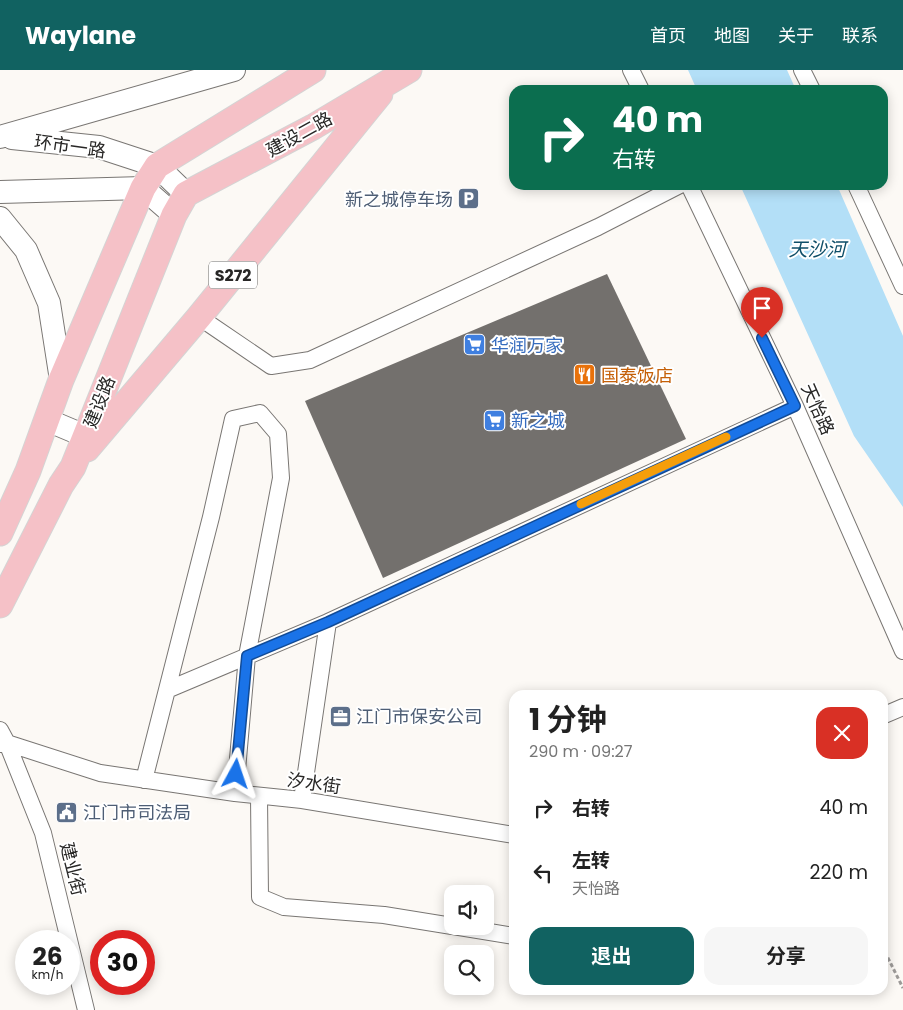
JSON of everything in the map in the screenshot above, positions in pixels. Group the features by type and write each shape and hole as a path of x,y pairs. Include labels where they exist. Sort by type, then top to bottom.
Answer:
{"main road":[{"path":"0,137 234,70"},
{"path":"0,532 28,471 61,380 143,188 156,166 313,70"},
{"name":"建设二路","path":"186,194 313,127 400,75"},
{"name":"S272","path":"73,467 400,75"},
{"name":"环市一路","path":"0,137 99,147 156,166 186,194"},
{"path":"0,192 143,188 174,215"},
{"name":"建设路","path":"0,605 60,485 73,467 174,215 186,194"},
{"path":"0,218 26,250 49,303 61,380"},
{"path":"47,420 85,436"}],"street":[{"path":"631,70 638,85"},
{"path":"802,70 810,85"},
{"path":"199,317 271,366 310,360 598,227 670,190"},
{"name":"天怡路","path":"691,190 795,406 903,652"},
{"path":"858,190 903,286"},
{"path":"167,690 328,622 795,406"},
{"path":"144,780 211,517 233,419 260,413 278,434 281,478 247,656 235,793"},
{"path":"302,800 328,622"},
{"path":"888,713 903,707"},
{"name":"汐水街","path":"2,739 100,773 235,793 302,800 509,834"},
{"name":"建业街","path":"2,739 43,833 86,1010"},
{"path":"258,796 260,897 284,907 384,915 444,925"},
{"path":"494,933 509,935"}],"path":[{"path":"888,958 903,988"}],"water":[{"path":"688,70 787,70 794,85 695,85"},
{"name":"天沙河","path":"742,190 839,190 903,336 903,507 854,436"}],"building":[{"name":"新之城","path":"607,274 686,439 383,578 305,401"}],"slow traffic":[{"path":"581,504 726,437"}],"place":[{"name":"新之城停车场","path":"469,199"},
{"name":"华润万家","path":"475,345"},
{"name":"国泰饭店","path":"585,375"},
{"name":"新之城","path":"495,420"},
{"name":"江门市保安公司","path":"340,716"},
{"name":"江门市司法局","path":"67,812"}],"route":[{"path":"236,774 247,656 328,622 711,443 795,406 762,338"}]}
